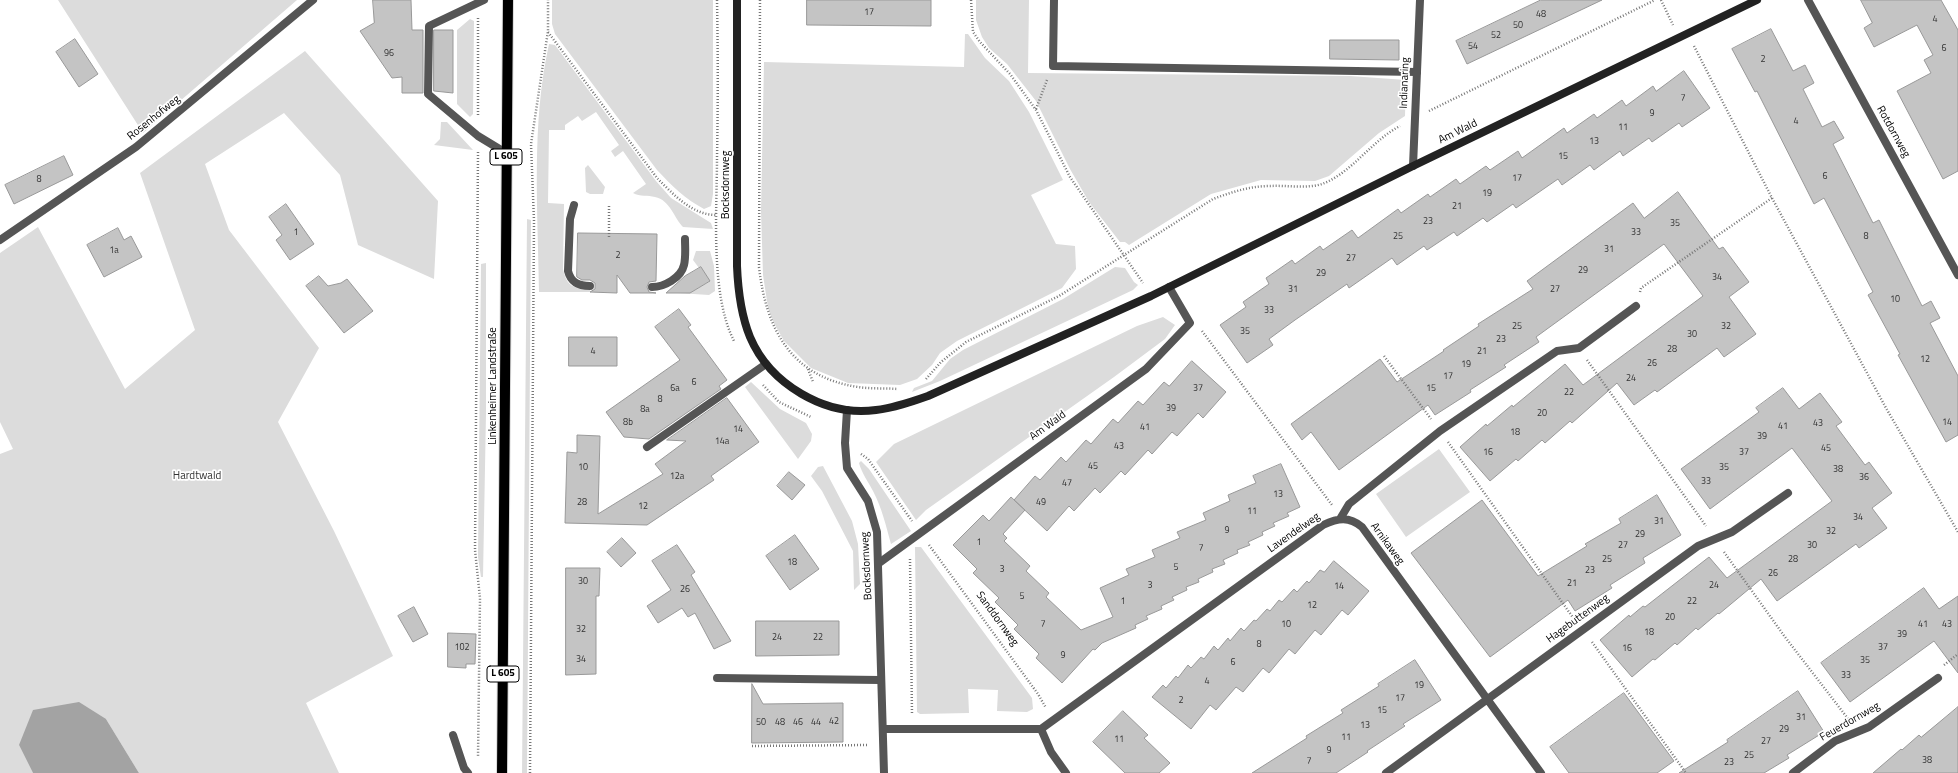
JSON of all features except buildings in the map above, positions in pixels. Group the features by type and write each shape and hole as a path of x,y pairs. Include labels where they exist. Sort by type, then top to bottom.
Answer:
{"main road":[{"name":"Linkenheimer Landstraße","path":"502,773 508,0"},
{"name":"Bocksdornweg","path":"737,0 738,280 744,317 750,338 766,364 785,382 820,404 847,410"},
{"name":"Am Wald","path":"847,410 874,410 898,406 928,396 1169,288 1413,166 1758,0"}],"street":[{"name":"Rosenhofweg","path":"0,240 136,147 312,0"},
{"path":"1054,0 1053,66 1417,72"},
{"name":"Indianaring","path":"1413,166 1420,0"},
{"name":"Rotdornweg","path":"1808,0 1958,275"},
{"path":"481,1 429,26 428,94 478,136 506,153"},
{"path":"574,205 570,219 569,277 576,284 590,286"},
{"path":"652,287 665,285 680,274 684,265 685,240"},
{"path":"1169,288 1190,323"},
{"path":"1340,519 1349,504 1440,431 1557,351 1579,348 1636,306"},
{"name":"Am Wald","path":"879,563 1146,368 1190,323"},
{"path":"647,447 766,364"},
{"name":"Bocksdornweg","path":"847,410 845,443 848,468 868,501 878,532 880,680 884,745 884,773"},
{"name":"Hagebuttenweg","path":"1386,773 1698,546 1732,532 1788,493"},
{"name":"Arnikaweg","path":"1340,519 1350,519 1362,527 1541,773"},
{"name":"Lavendelweg","path":"1041,728 1323,525 1340,519"},
{"path":"718,678 880,680"},
{"name":"Feuerdornweg","path":"1793,773 1835,741 1869,727 1938,678"},
{"path":"883,729 1041,728 1051,752 1066,773"},
{"path":"453,735 464,768 468,773"}],"path":[{"path":"530,773 534,228 531,144 548,31 548,0"},
{"path":"717,0 718,76 716,215 718,267"},
{"path":"760,0 758,237 762,293 768,314 786,349 808,369 835,382 859,387 902,389"},
{"path":"971,0 970,17 973,32 980,42 1010,74 1036,110 1070,177 1151,296"},
{"path":"925,380 941,362 966,342 1059,296 1123,254 1213,199 1240,190 1268,186 1320,185 1338,176 1370,147 1393,130 1655,0"},
{"path":"1661,0 1680,37"},
{"path":"478,765 480,598 475,550 478,136 481,1"},
{"path":"548,31 657,178 675,196 690,207 709,215 716,215"},
{"path":"1688,33 1772,198 1886,408 1958,532"},
{"path":"1036,110 1053,66"},
{"path":"1636,306 1641,288 1772,198"},
{"path":"609,206 609,238"},
{"path":"1190,323 1204,333 1330,502 1340,519"},
{"path":"1384,356 1440,431 1582,630 1614,671 1686,773"},
{"name":"Sanddornweg","path":"845,443 868,459 1038,694 1054,720"},
{"path":"910,540 912,729"},
{"path":"752,746 884,745"}],"green space":[{"path":"58,0 297,0 143,133"},
{"path":"552,0 713,0 713,194 711,206 704,209 691,201 673,187 657,170 555,34 552,24"},
{"path":"976,0 1029,0 1028,73 1350,76 1406,80 1405,116 1379,133 1329,176 1315,181 1261,180 1211,194 1129,245 1125,242 1120,242 1089,202 1070,169 1036,101 1007,64 989,48 982,37 976,20"},
{"path":"470,19 474,21 473,114 470,117 457,104 457,30"},
{"path":"965,34 968,34 985,58 1009,81 1029,112 1063,180 1031,195 1056,244 1075,246 1076,269 1062,288 957,341 940,353 932,365 917,379 900,385 848,383 811,368 784,341 768,308 763,275 761,211 764,62 964,67"},
{"path":"549,44 555,45 656,181 671,198 711,223 713,229 683,227 668,205 660,199 633,193 646,184 623,151 615,157 611,151 619,145 596,112 582,121 578,116 565,125 565,130 549,130 548,203 564,204 563,269 569,283 575,287 590,289 590,292 539,292 537,198 538,136 543,75"},
{"name":"Hardtwald","path":"305,51 438,201 434,279 358,245 340,175 284,113 205,164 229,230 319,348 278,422 334,531 393,656 306,703 339,773 139,773 106,719 19,745 33,773 0,773 0,454 13,449 0,422 0,253 38,227 125,389 195,330 140,173"},
{"path":"441,122 447,122 473,150 434,145 440,139"},
{"path":"588,165 605,187 603,194 590,194 586,192 585,168"},
{"path":"527,219 531,220 527,773 522,773"},
{"path":"696,251 710,251 714,266 715,291 709,295 678,293 695,290 709,282 701,268 699,268 693,260"},
{"path":"486,263 486,413 483,577 481,577 478,557 481,264"},
{"path":"1115,267 1125,268 1134,282 1138,285 1133,290 940,381 912,392 914,388 932,381 950,359 963,350 1063,299"},
{"path":"1163,317 1175,325 1165,339 1114,377 926,510 916,520 876,462 894,444 1137,326"},
{"path":"751,382 780,409 806,423 812,434 811,441 798,459 745,387"},
{"path":"1439,449 1470,492 1406,537 1376,494"},
{"path":"861,461 869,469 911,531 891,544 879,504 860,467 859,463"},
{"path":"823,466 852,521 858,544 860,584 854,590 853,551 822,491 811,476 818,467"},
{"path":"915,547 921,547 1032,698 1033,709 1027,712 997,711 998,690 968,689 969,713 920,714 917,712"}],"shaded area":[{"path":"79,702 106,719 139,773 33,773 19,745 33,710"}]}
